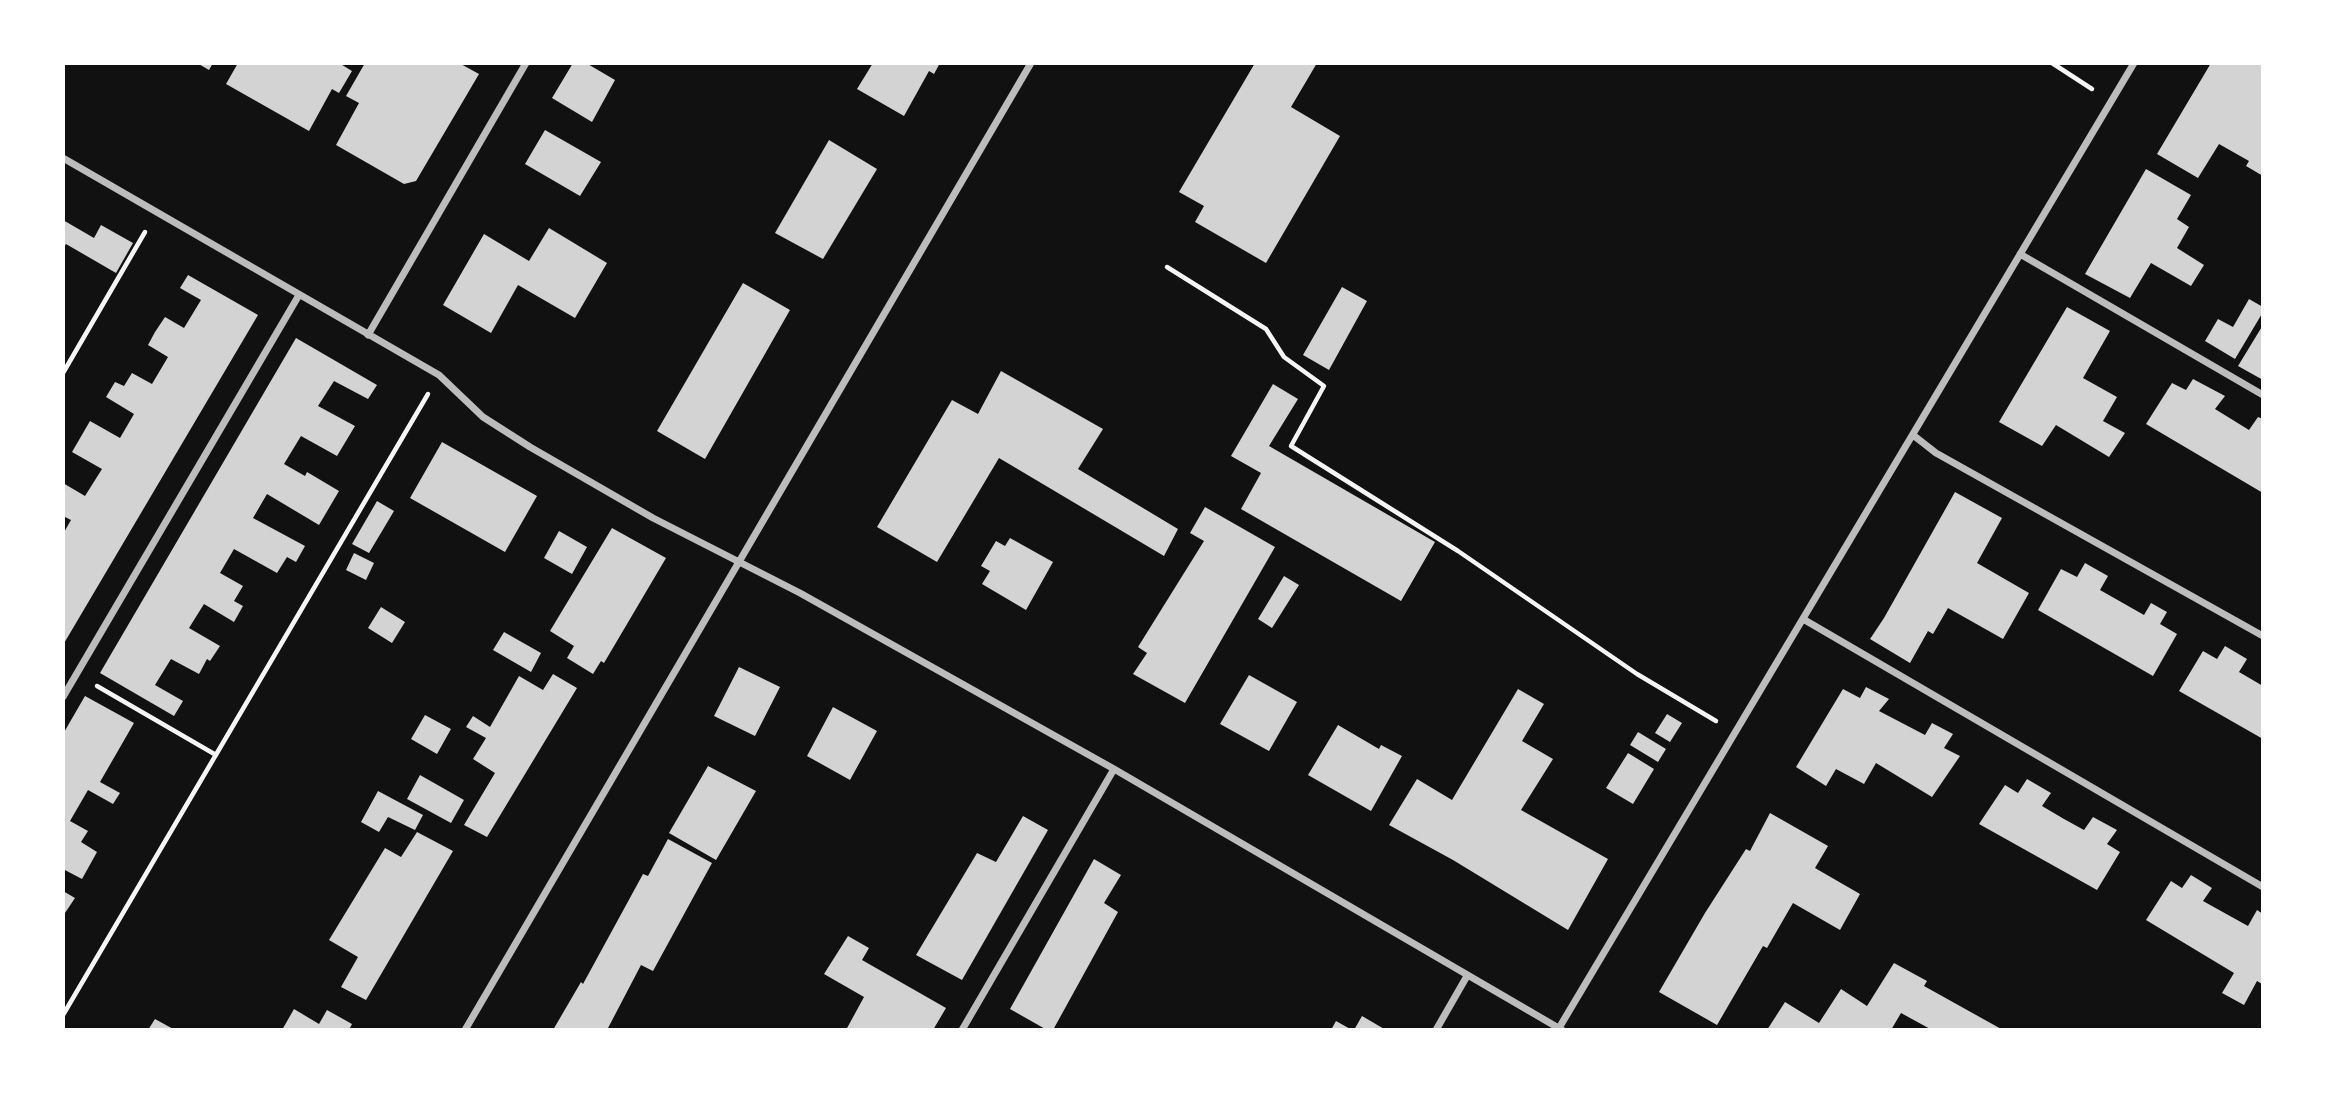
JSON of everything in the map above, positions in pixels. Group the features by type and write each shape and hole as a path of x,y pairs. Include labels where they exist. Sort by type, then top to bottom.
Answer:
{"street":[{"path":"368,335 526,63"},
{"path":"466,1030 1031,63"},
{"path":"63,158 439,375 483,417 530,447 653,518 800,593 1114,769 1560,1029 2134,63"},
{"path":"2020,254 2263,395"},
{"path":"63,697 299,295"},
{"path":"1913,435 1936,453 2263,636"},
{"path":"1803,619 2263,887"},
{"path":"962,1030 1114,769"},
{"path":"1436,1030 1468,976"}],"path":[{"path":"2052,63 2110,100"},
{"path":"63,373 157,212"},
{"path":"1167,267 1266,329 1284,357 1324,386 1291,446 1458,551 1637,674 1693,709 1736,731"},
{"path":"63,1015 439,375"},
{"path":"77,674 216,755"}],"building":[{"path":"197,63 213,63 209,70"},
{"path":"238,63 339,63 352,71 339,93 332,89 309,131 226,84"},
{"path":"365,63 459,63 479,74 416,181 404,184 336,145 359,103 346,96"},
{"path":"573,63 586,63 615,80 592,122 552,98"},
{"path":"873,63 940,63 934,74 929,71 904,116 857,89"},
{"path":"1255,63 1317,63 1291,107 1340,136 1266,263 1195,222 1204,206 1179,192"},
{"path":"2211,63 2263,63 2263,176 2246,166 2249,161 2219,144 2198,178 2157,154"},
{"path":"545,130 601,162 580,196 525,164"},
{"path":"829,140 877,169 823,259 775,233"},
{"path":"2146,169 2191,195 2177,219 2189,227 2177,248 2204,265 2191,286 2151,263 2130,298 2085,274"},
{"path":"63,220 94,238 101,225 133,243 116,273 66,244 63,249"},
{"path":"549,228 607,263 575,318 518,285 491,333 443,305 484,234 529,261"},
{"path":"188,275 258,315 63,645 63,534 71,520 63,516 63,483 85,496 102,469 72,452 90,421 120,438 134,414 106,397 115,382 124,386 132,373 152,384 168,357 148,345 155,332 165,317 184,328 201,300 180,288"},
{"path":"743,283 790,310 705,459 657,431"},
{"path":"1342,287 1367,301 1329,370 1303,355"},
{"path":"2249,299 2263,307 2263,312 2235,359 2205,341 2218,319 2233,327"},
{"path":"2067,307 2110,331 2083,378 2117,397 2103,421 2125,433 2109,457 2056,425 2042,446 1999,422"},
{"path":"2263,325 2263,380 2238,366"},
{"path":"296,338 377,385 368,399 334,381 318,406 355,426 337,456 301,436 284,464 305,476 307,472 339,491 319,525 267,494 253,518 305,546 296,562 287,557 277,573 234,549 220,573 243,586 234,601 243,606 234,622 204,604 189,628 220,646 210,661 207,659 199,674 171,659 155,685 183,701 174,716 100,673"},
{"path":"1001,371 1103,429 1078,469 1178,529 1164,556 999,458 937,562 877,527 952,400 978,414"},
{"path":"2193,379 2225,396 2215,409 2249,430 2258,417 2263,419 2263,493 2146,424 2172,383 2186,390"},
{"path":"1273,384 1298,399 1269,446 1435,542 1401,601 1241,509 1261,473 1231,456"},
{"path":"442,442 537,496 505,552 410,498"},
{"path":"1955,492 2002,518 1977,563 2029,593 2003,639 1948,608 1933,634 1928,631 1910,663 1870,639"},
{"path":"377,501 394,511 369,553 352,544"},
{"path":"1205,507 1275,547 1185,703 1133,674 1147,653 1138,647 1204,541 1190,533"},
{"path":"612,528 666,558 604,663 601,661 593,674 567,658 574,646 550,631"},
{"path":"559,531 587,547 572,574 544,558"},
{"path":"1010,538 1053,562 1026,610 982,584 990,571 981,566 996,541 1005,546"},
{"path":"354,553 374,563 366,580 346,570"},
{"path":"2085,563 2108,576 2100,590 2144,615 2151,603 2167,612 2160,624 2177,634 2153,676 2038,610 2061,569 2077,577"},
{"path":"1284,576 1299,585 1272,628 1258,619"},
{"path":"381,607 405,622 392,643 368,628"},
{"path":"504,632 541,653 531,672 493,650"},
{"path":"2225,646 2247,659 2239,672 2263,686 2263,739 2179,691 2203,651 2217,659"},
{"path":"739,667 780,687 755,736 714,716"},
{"path":"553,674 577,688 487,837 464,825 495,773 473,759 486,738 466,727 473,716 490,727 519,676 543,690"},
{"path":"1249,675 1297,702 1269,751 1220,724"},
{"path":"1866,687 1889,699 1879,711 1925,735 1932,723 1953,734 1944,748 1960,756 1932,797 1876,763 1864,784 1836,769 1826,786 1796,767 1843,689 1860,698"},
{"path":"1518,689 1544,704 1522,741 1553,759 1521,810 1608,859 1568,930 1453,860 1389,825 1417,779 1452,800"},
{"path":"85,696 134,723 100,782 120,793 113,804 88,790 70,821 88,831 81,842 97,852 82,879 63,869 63,734"},
{"path":"833,707 877,731 850,780 807,756"},
{"path":"1667,714 1682,723 1670,742 1655,733"},
{"path":"425,715 451,729 437,754 411,739"},
{"path":"1338,725 1379,749 1381,745 1402,756 1371,811 1308,775"},
{"path":"1638,732 1666,749 1658,762 1630,745"},
{"path":"1628,753 1654,769 1633,804 1606,788"},
{"path":"708,766 756,791 716,860 669,833"},
{"path":"420,775 464,800 451,823 407,799"},
{"path":"2027,779 2051,793 2042,806 2064,819 2084,830 2093,817 2117,830 2107,844 2120,852 2097,890 1979,824 2005,785 2018,793"},
{"path":"378,791 423,815 415,830 388,817 379,832 361,822"},
{"path":"1770,813 1828,846 1815,868 1860,894 1840,930 1793,903 1767,948 1763,946 1717,1025 1659,992 1746,849 1750,851"},
{"path":"1023,816 1048,830 962,980 916,955 977,853 996,862"},
{"path":"417,832 453,851 366,1000 341,987 358,957 329,940 385,848 401,857"},
{"path":"668,839 712,863 653,971 641,965 607,1030 553,1030 581,982 583,984 643,874 648,876"},
{"path":"1094,859 1121,875 1104,903 1118,912 1053,1030 1047,1030 1010,1009"},
{"path":"2191,875 2212,888 2203,901 2248,926 2257,910 2263,914 2263,982 2262,984 2257,981 2244,1005 2222,993 2234,973 2146,920 2171,881 2182,888"},
{"path":"63,891 75,898 63,916"},
{"path":"848,936 869,948 862,960 946,1008 933,1030 846,1030 864,997 824,974"},
{"path":"1894,963 1927,981 1924,986 2003,1030 1932,1030 1901,1013 1891,1030 1767,1030 1785,1002 1819,1023 1841,989 1867,1006"},
{"path":"294,1009 319,1024 327,1010 352,1024 349,1030 282,1030"},
{"path":"1362,1016 1386,1030 1354,1030"},
{"path":"155,1019 175,1030 148,1030"},
{"path":"1336,1021 1352,1030 1331,1030"}]}
